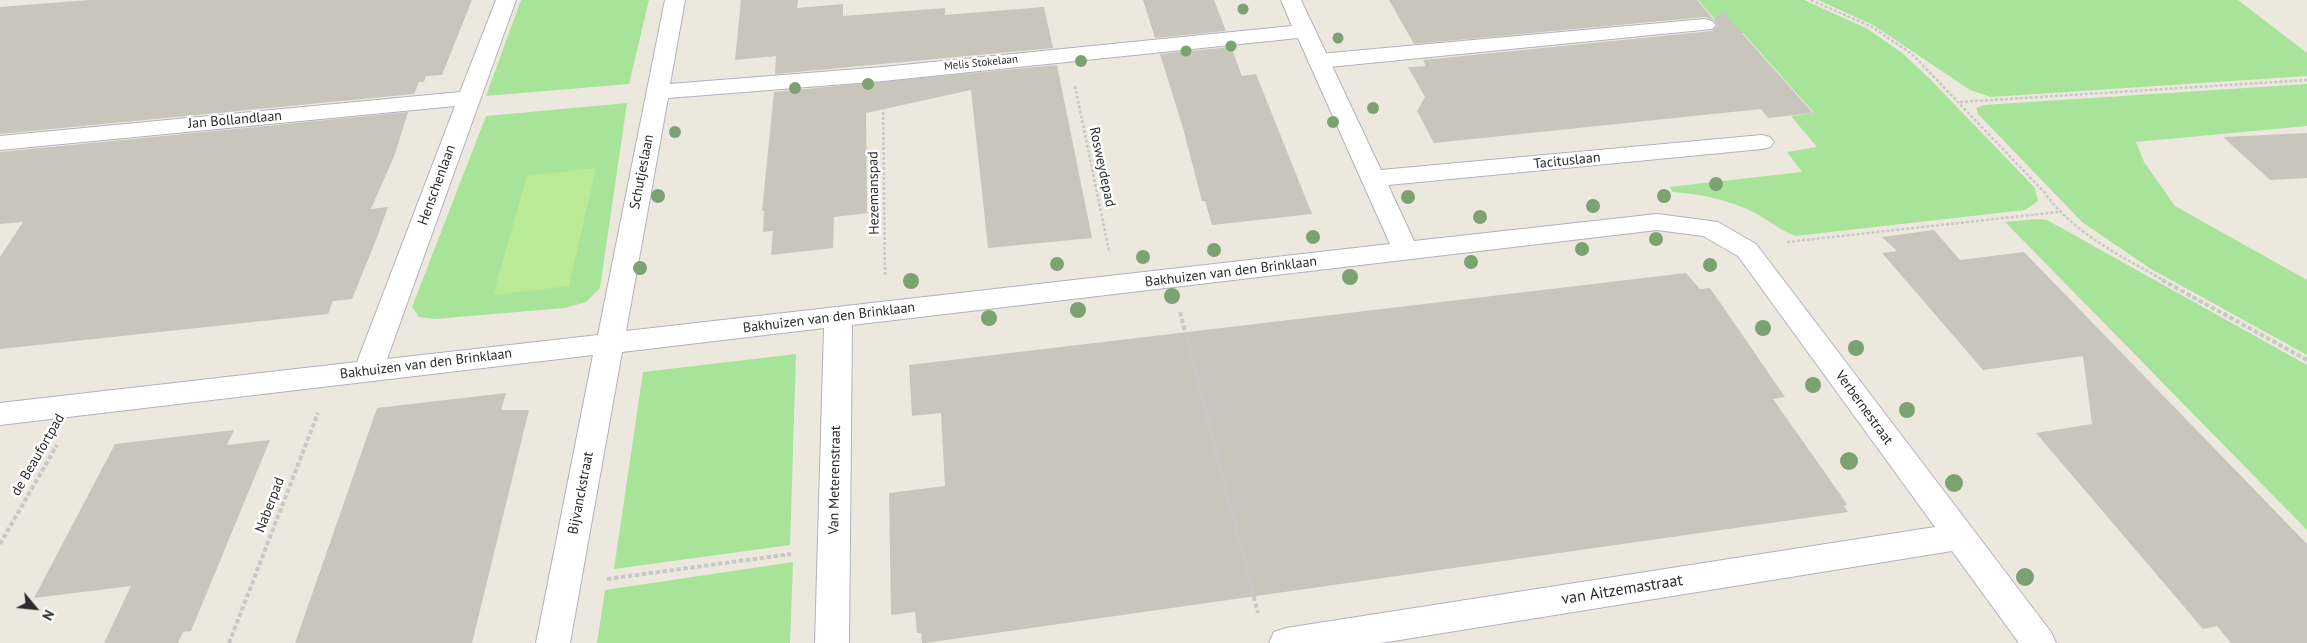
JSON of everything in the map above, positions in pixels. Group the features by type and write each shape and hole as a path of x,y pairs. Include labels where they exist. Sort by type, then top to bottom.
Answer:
{"street":[{"name":"Henschenlaan","path":"368,371 506,0"},
{"name":"Schutjeslaan","path":"610,343 675,0"},
{"path":"1291,0 1406,251"},
{"path":"1319,61 1705,25"},
{"name":"Melis Stokelaan","path":"657,92 883,74 1305,31"},
{"name":"Jan Bollandlaan","path":"0,143 470,98"},
{"name":"Tacituslaan","path":"1372,179 1762,142"},
{"name":"Bakhuizen van den Brinklaan","path":"0,414 1657,222"},
{"name":"Verbernestraat","path":"1657,222 1709,228 1748,250 2039,643"},
{"name":"Van Meterenstraat","path":"832,643 838,317"},
{"name":"Bijvanckstraat","path":"553,643 610,343"},
{"name":"van Aitzemastraat","path":"1286,643 1959,537"}],"path":[{"path":"1812,0 1872,27 1912,54 1960,102 2044,192 2058,212 2100,245 2307,360"},
{"name":"Rosweydepad","path":"1068,54 1117,285"},
{"name":"Hezemanspad","path":"883,74 886,312"},
{"path":"1960,102 2307,80"},
{"path":"1748,250 1801,240 2058,212"},
{"path":"1171,278 1259,616"},
{"name":"Naberpad","path":"229,643 333,375"},
{"name":"de Beaufortpad","path":"0,544 80,404"},
{"path":"564,585 834,548"}],"green space":[{"path":"521,0 649,0 629,84 486,96"},
{"path":"1698,0 1804,0 1866,28 1901,52 1931,80 2035,188 2038,201 2025,210 1796,236 1780,229 1755,213 1725,201 1694,194 1673,192 1669,187 1802,172 1787,152 1817,147 1791,116 1814,113 1743,33 1729,35"},
{"path":"1818,0 2238,0 2307,53 2307,76 1991,97 1970,90 1873,25"},
{"path":"2307,84 2307,126 2136,142 2144,162 2175,206 2307,280 2307,355 2151,269 2082,222 1978,114 1976,108 1984,105"},
{"path":"627,103 600,288 586,302 565,308 435,319 419,317 412,307 486,116"},
{"path":"596,168 569,286 493,295 527,176"},
{"path":"2047,220 2307,365 2307,530 2005,222"},
{"path":"796,354 790,545 614,569 643,372"},
{"path":"793,562 790,643 597,643 605,590"}],"building":[{"path":"89,0 472,0 442,75 426,76 424,82 419,82 414,94 0,134 0,7"},
{"path":"741,0 798,0 797,8 843,4 843,16 945,8 945,15 1044,7 1053,48 775,74 776,56 735,60"},
{"path":"1143,0 1214,0 1226,31 1155,38"},
{"path":"1389,0 1697,0 1714,20 1723,12 1813,113 1768,118 1761,109 1434,143 1417,111 1425,97 1408,67 1426,66 1423,60 1712,31 1718,25 1713,20 1705,17 1414,44"},
{"path":"1231,47 1242,76 1256,74 1312,214 1212,225 1205,201 1202,201 1183,128 1160,54"},
{"path":"1057,65 1092,238 988,248 971,90 866,113 867,213 834,217 833,248 771,255 773,231 763,232 764,211 762,211 774,92"},
{"path":"408,112 395,154 371,209 388,207 376,240 352,299 333,301 328,314 0,349 0,257 23,222 0,224 0,152"},
{"path":"2307,133 2307,178 2270,180 2223,137"},
{"path":"1934,230 1960,260 2024,252 2307,544 2307,643 2231,643 2217,626 2203,629 2036,433 2092,424 2083,356 1983,370 1882,253 1897,251 1882,237"},
{"path":"1686,273 1700,289 1710,288 1785,397 1773,399 1840,494 1847,505 1844,506 1848,512 925,643 922,643 921,633 917,633 915,612 891,615 889,493 945,486 941,413 912,416 909,365"},
{"path":"506,393 501,410 529,410 472,643 295,643 377,408"},
{"path":"234,430 227,445 270,440 191,631 183,632 178,643 104,643 131,586 34,598 115,444"}]}
